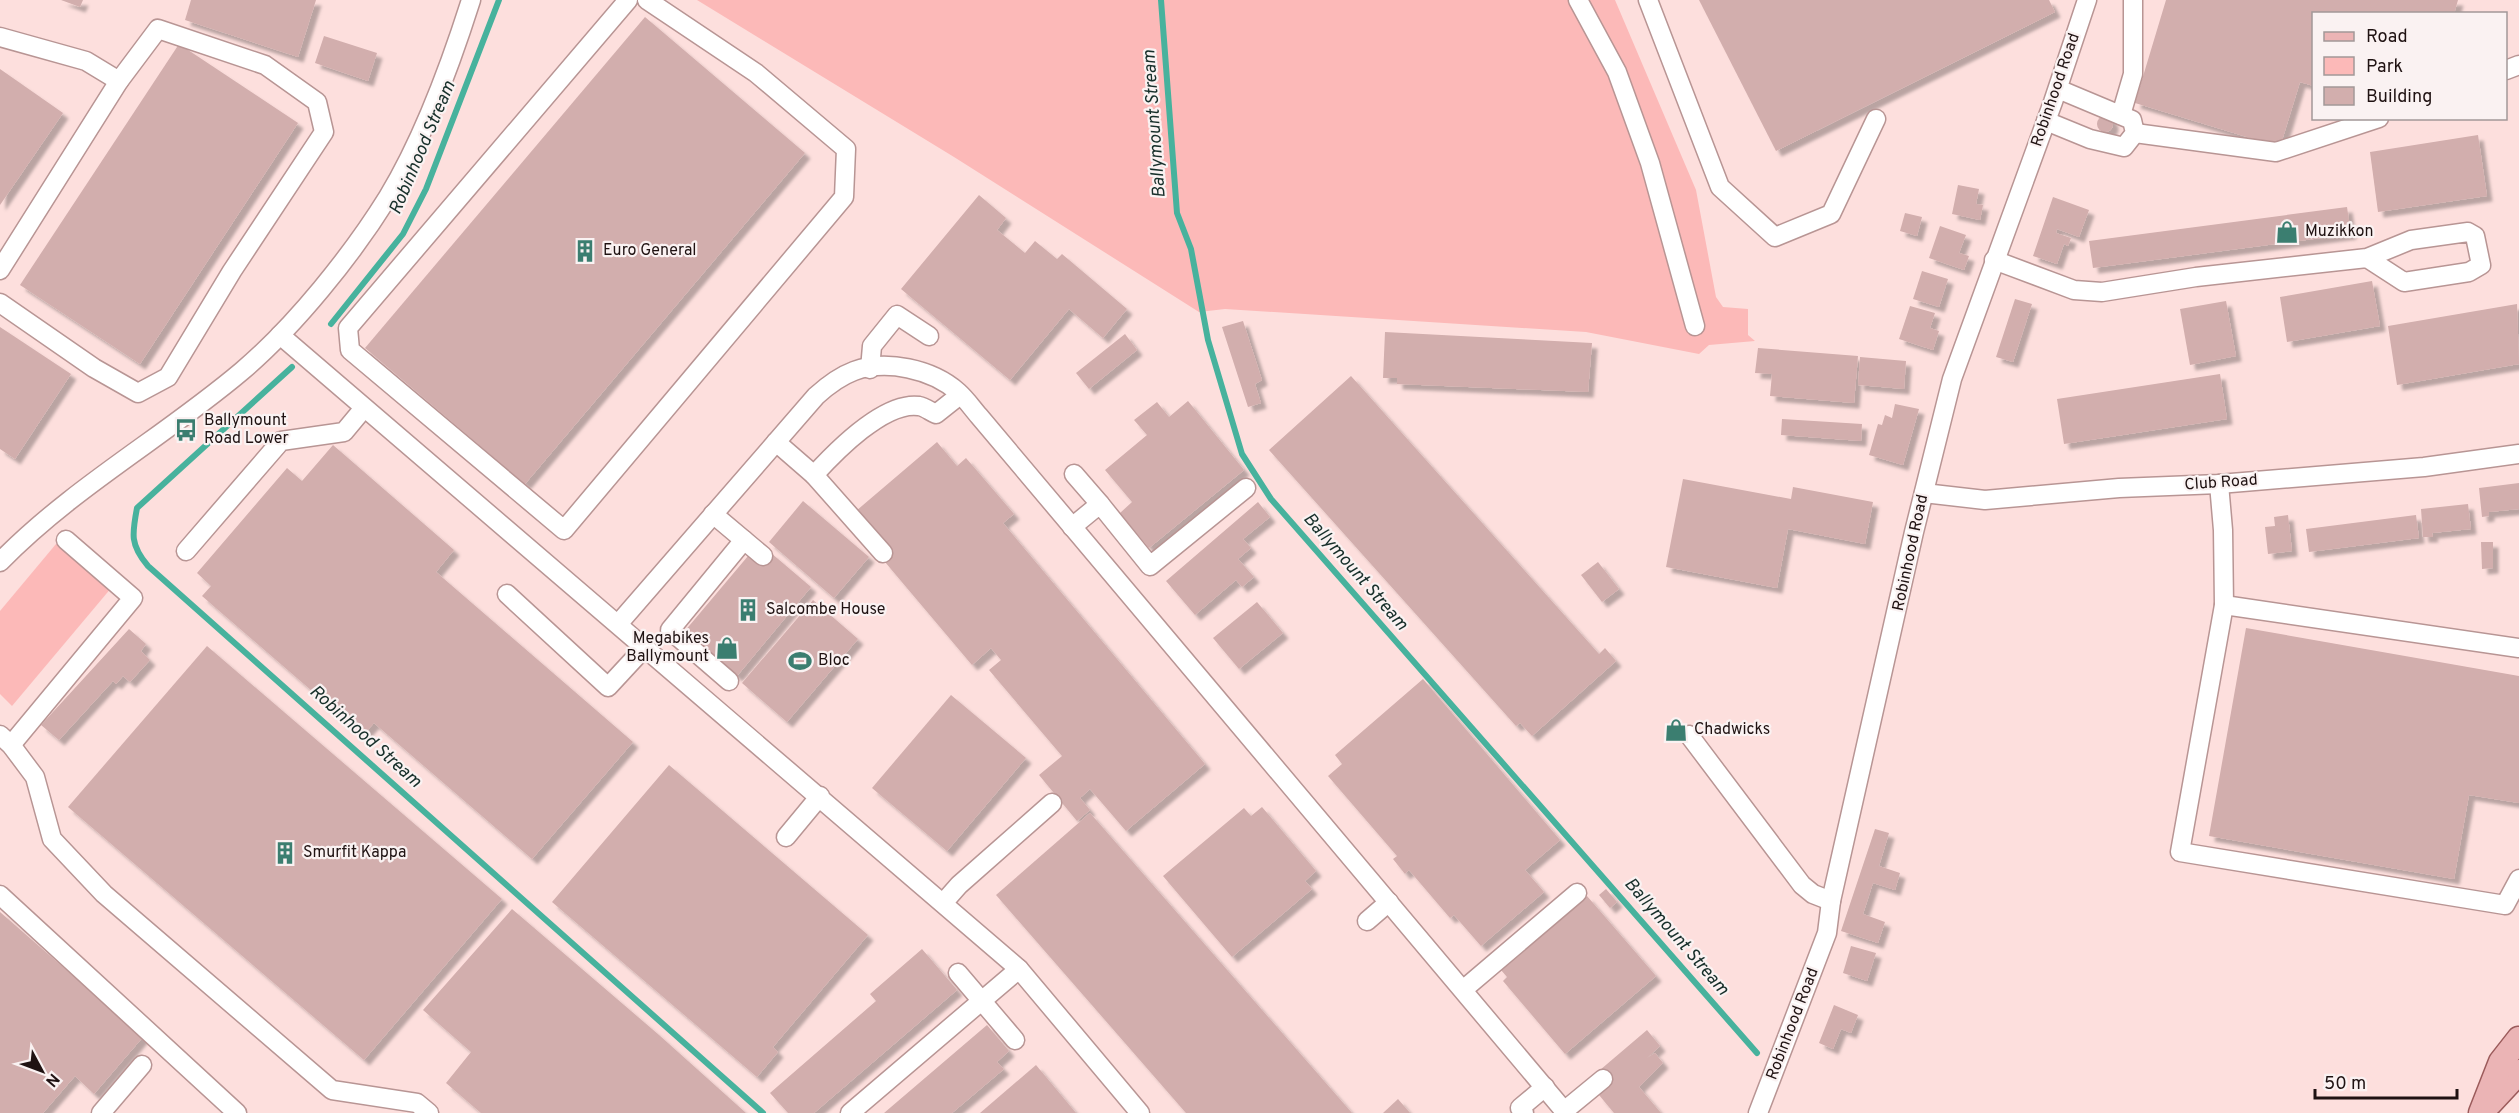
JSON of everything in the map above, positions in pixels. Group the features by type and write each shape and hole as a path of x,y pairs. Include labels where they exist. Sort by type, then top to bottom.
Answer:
{"main road":[{"path":"2481,1113 2501,1062 2519,1039"},
{"path":"2481,1113 2519,1072"}],"street":[{"path":"0,562 18,543 69,502 242,371 280,335 353,246 388,196 412,150 471,0"},
{"path":"628,0 348,328 351,350 564,530 844,198 846,149 756,73 647,0"},
{"path":"1578,0 1617,72 1650,164 1695,326"},
{"path":"1648,0 1720,187 1775,237 1831,214 1876,119"},
{"name":"Robinhood Road","path":"1758,1113 1827,933 1832,901 1924,493 1952,379 2058,89 2087,0"},
{"path":"2121,115 2133,74 2133,0"},
{"path":"0,303 94,368 138,393 168,377 232,271 324,132 317,102 266,65 158,29 119,81 1,266"},
{"path":"0,37 86,61 119,81"},
{"path":"2058,89 2132,120 2135,133"},
{"path":"2135,133 2276,152 2373,120"},
{"path":"2046,121 2090,139 2124,147 2135,133"},
{"path":"1994,260 2074,290 2102,292 2196,277 2367,258 2411,240 2469,232 2475,236 2481,265 2469,272 2404,282 2367,258"},
{"path":"870,369 873,346 897,315 929,336"},
{"path":"280,335 646,646 1019,969 1140,1113"},
{"path":"619,623 816,396 833,381 856,370 870,369 915,370 944,382 960,395 1464,989 1565,1112 1603,1079"},
{"path":"814,475 834,452 872,422 898,410 918,406 936,414 960,395"},
{"path":"186,551 281,441 344,432 364,408"},
{"path":"776,442 814,475 883,554"},
{"name":"Club Road","path":"1924,493 1985,501 2119,488 2218,484 2424,467 2519,454"},
{"path":"1074,474 1150,566 1246,488"},
{"path":"2218,484 2223,530 2224,605 2180,852 2505,904 2519,879"},
{"path":"1072,527 1100,504"},
{"path":"713,514 763,556"},
{"path":"66,540 134,598 6,740 35,777 52,839 104,894 332,1089 417,1103 429,1113"},
{"path":"729,681 669,630 744,540"},
{"path":"507,594 608,687 646,646"},
{"path":"2224,605 2519,648"},
{"path":"693,687 711,666"},
{"path":"1689,735 1802,885 1813,894 1832,901"},
{"path":"786,837 820,796"},
{"path":"944,902 959,885 1052,803"},
{"path":"1464,989 1577,893"},
{"path":"0,895 237,1113"},
{"path":"1367,921 1389,902"},
{"path":"850,1113 1019,969"},
{"path":"958,973 1015,1040"},
{"path":"101,1113 142,1065"},
{"path":"1524,1113 1520,1108 1545,1087"}],"green space":[{"path":"697,0 1615,0 1696,190 1716,297 1723,307 1748,309 1748,335 1755,341 1709,345 1699,354 1586,332 1225,309 1199,312 954,157"},
{"path":"56,544 112,587 12,706 0,694 0,611"}],"building":[{"path":"61,0 83,0 80,7"},
{"path":"191,0 316,0 298,57 185,20"},
{"path":"1699,0 2049,0 2055,12 1776,151"},
{"path":"2166,0 2458,0 2455,12 2312,12 2312,85 2300,82 2280,147 2135,103"},
{"name":"Euro General","path":"645,17 805,153 525,484 365,348"},
{"path":"324,36 377,53 368,81 315,63"},
{"path":"179,44 298,123 140,364 20,285"},
{"path":"0,69 63,113 0,205"},
{"path":"2105,116 2113,124 2105,132 2097,124"},
{"path":"2478,135 2487,196 2378,212 2370,152"},
{"path":"1958,185 1979,189 1976,204 1983,205 1980,220 1952,214"},
{"path":"979,195 1006,218 997,230 1025,253 1035,241 1057,259 1062,254 1127,309 1103,338 1069,309 1010,380 901,289"},
{"path":"2053,197 2089,210 2079,237 2057,229 2056,233 2071,238 2068,246 2064,244 2057,264 2033,256"},
{"path":"2347,207 2351,234 2093,268 2089,241"},
{"path":"1905,213 1922,217 1917,236 1900,231"},
{"path":"1940,226 1966,235 1959,253 1969,256 1964,270 1929,258"},
{"path":"1922,271 1948,279 1939,307 1913,299"},
{"path":"2372,281 2380,326 2287,342 2280,297"},
{"path":"2015,299 2032,304 2013,362 1996,357"},
{"path":"2226,301 2236,356 2190,365 2180,309"},
{"path":"2517,304 2519,364 2397,385 2388,326"},
{"path":"1910,306 1935,313 1930,328 1939,331 1933,350 1899,339"},
{"path":"1243,321 1262,380 1255,384 1261,403 1248,407 1222,327"},
{"path":"0,327 71,374 15,459 0,449"},
{"path":"1385,332 1592,343 1588,392 1397,384 1397,378 1383,378"},
{"path":"1125,334 1137,350 1089,389 1076,373"},
{"path":"1758,348 1858,356 1854,403 1770,396 1772,374 1755,373"},
{"path":"1860,357 1906,361 1904,389 1858,385"},
{"path":"2220,374 2227,419 2064,444 2057,399"},
{"path":"1351,376 1599,654 1605,648 1616,661 1532,736 1520,723 1516,726 1269,450"},
{"path":"1188,401 1244,470 1149,548 1120,513 1132,502 1105,470 1147,435 1134,420 1157,402 1169,417"},
{"path":"1895,404 1919,409 1903,465 1869,455 1878,424 1882,425 1885,415 1892,418"},
{"path":"1782,419 1862,424 1861,441 1781,435"},
{"path":"937,442 957,466 966,458 1014,514 1003,523 1205,764 1126,831 1090,789 1080,798 1090,810 1077,821 1039,775 1062,756 989,670 1001,660 991,648 972,665 885,562 893,555 856,511"},
{"path":"333,445 454,550 436,572 633,742 532,859 374,723 363,735 202,596 211,586 197,573 287,468 302,481"},
{"path":"1683,479 1791,499 1793,487 1873,502 1865,544 1788,529 1777,588 1666,567"},
{"path":"2519,483 2519,509 2489,512 2489,516 2482,517 2479,488"},
{"path":"803,501 869,557 834,598 769,542"},
{"path":"1258,502 1270,517 1243,539 1251,548 1238,559 1254,577 1242,587 1236,580 1195,615 1166,581"},
{"path":"2468,504 2471,529 2432,533 2433,537 2423,537 2421,509"},
{"path":"2288,515 2292,551 2268,554 2265,527 2275,526 2274,517"},
{"path":"2416,515 2419,538 2309,552 2306,529"},
{"path":"2481,542 2493,542 2493,568 2482,569"},
{"name":"Salcombe House","path":"771,553 811,587 737,676 684,632 748,556 760,566"},
{"path":"1598,562 1619,589 1602,602 1581,575"},
{"name":"Bloc","path":"813,600 858,639 787,722 742,683"},
{"path":"1257,602 1283,633 1239,669 1213,638"},
{"path":"2246,628 2519,676 2519,803 2469,795 2454,879 2209,836"},
{"path":"129,629 146,644 141,651 150,660 130,682 123,676 116,684 113,681 59,740 41,725"},
{"name":"Smurfit Kappa","path":"207,646 502,899 364,1060 68,807"},
{"path":"1423,679 1560,840 1525,870 1544,892 1481,946 1454,915 1450,918 1409,870 1405,874 1393,859 1397,856 1328,776 1342,764 1335,755"},
{"path":"951,695 1026,758 947,851 872,788"},
{"path":"669,765 868,935 773,1047 778,1052 757,1077 552,902"},
{"path":"1262,807 1316,871 1305,881 1312,889 1232,957 1163,876 1244,808 1251,816"},
{"path":"1090,813 1352,1113 1186,1113 996,895"},
{"path":"1875,829 1889,833 1879,866 1900,873 1895,890 1873,883 1863,914 1885,922 1878,943 1841,931"},
{"path":"1606,889 1617,902 1610,908 1599,895"},
{"path":"1587,896 1656,976 1565,1054 1503,981 1507,977 1501,970"},
{"path":"512,909 746,1113 481,1113 446,1083 471,1052 423,1010"},
{"path":"0,912 143,1037 94,1094 75,1076 43,1113 0,1113"},
{"path":"1851,946 1876,953 1867,981 1843,973"},
{"path":"922,949 957,990 814,1113 788,1113 770,1093 876,1001 870,994"},
{"path":"1834,1005 1858,1015 1851,1033 1841,1029 1833,1049 1819,1043"},
{"path":"987,1025 1009,1051 997,1062 1004,1069 952,1113 884,1113"},
{"path":"1647,1030 1660,1046 1647,1058 1655,1053 1663,1063 1639,1087 1661,1113 1614,1113 1599,1095 1611,1084 1600,1070"},
{"path":"1036,1065 1076,1113 980,1113"},
{"path":"1398,1099 1410,1113 1383,1113"}],"waterway":[{"name":"Robinhood Stream","path":"331,324 403,234 426,189 499,0"},
{"name":"Ballymount Stream","path":"1161,0 1177,213 1191,249 1208,340 1242,454 1271,499 1757,1053"},
{"name":"Robinhood Stream","path":"292,367 137,508 134,539 142,559 763,1113"}],"place":[{"name":"Muzikkon","path":"2287,232"},
{"name":"Euro General","path":"585,251"},
{"name":"Ballymount Road Lower","path":"186,430"},
{"name":"Salcombe House","path":"748,610"},
{"name":"Megabikes Ballymount","path":"727,648"},
{"name":"Bloc","path":"800,661"},
{"name":"Chadwicks","path":"1676,730"},
{"name":"Smurfit Kappa","path":"285,853"}]}
